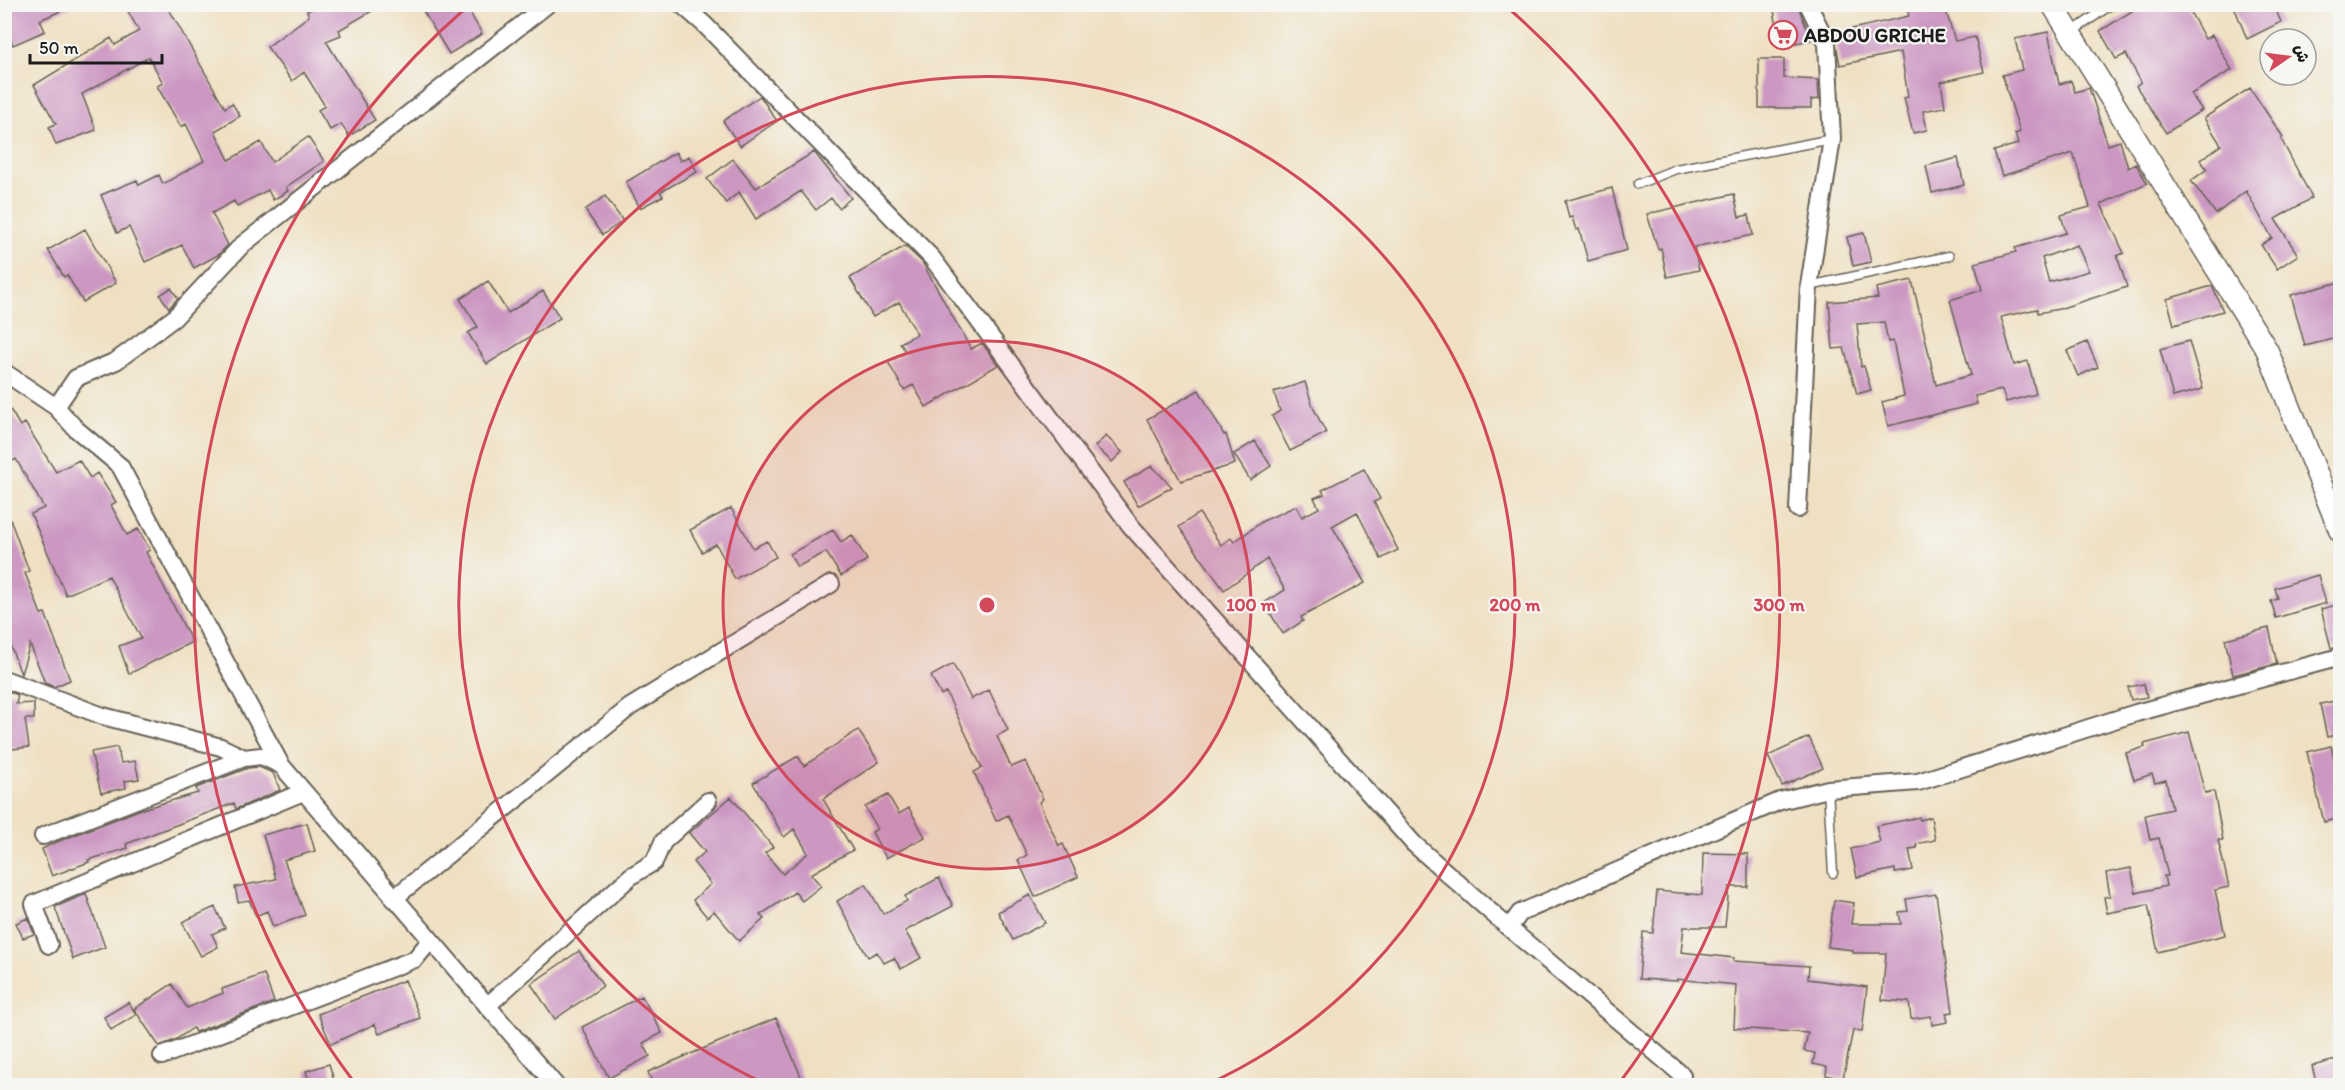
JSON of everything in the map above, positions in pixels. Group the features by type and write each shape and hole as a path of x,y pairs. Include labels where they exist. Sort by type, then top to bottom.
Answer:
{"street":[{"path":"56,407 76,378 116,361 174,318 242,245 548,4"},
{"path":"681,4 704,24 932,258 1130,525 1414,844 1682,1075 1681,1086"},
{"path":"1798,509 1809,286 1832,139 1827,43 1808,4"},
{"path":"2052,4 2267,350 2336,506 2340,531"},
{"path":"4,372 56,407 76,429 120,466 281,765 393,899 556,1086"},
{"path":"393,899 630,707 831,584"},
{"path":"1509,928 1520,914 1780,801 1828,789 1917,782 2136,713 2340,657"},
{"path":"4,679 103,716 221,747 244,758"},
{"path":"44,836 244,758 261,756 281,765"},
{"path":"49,945 34,904 303,792"},
{"path":"487,1006 631,876 654,862 663,842 708,801"},
{"path":"162,1056 415,959 429,941"}],"lane":[{"path":"2069,34 2112,4"},
{"path":"1638,184 1676,170 1832,139"},
{"path":"1809,286 1949,256"},
{"path":"1828,789 1833,873"},
{"path":"1781,1086 1796,1086"}],"building":[{"path":"4,4 77,4 40,20 45,31 13,45 4,25"},
{"path":"124,4 166,4 225,108 232,103 240,116 215,131 229,160 261,142 272,162 308,137 324,161 286,187 288,191 273,200 268,190 237,206 234,201 212,213 228,245 218,255 194,268 182,245 145,262 129,227 117,233 101,195 137,180 139,185 159,175 163,184 204,161 186,124 181,127 157,86 163,83 149,57 82,94 96,130 56,145 49,127 56,124 34,85 111,38 115,45 139,31"},
{"path":"323,4 384,4 339,30 341,35 326,41 375,120 349,136 341,124 330,130 318,110 325,106 304,72 292,81 267,47 309,16 307,11"},
{"path":"419,4 465,4 482,34 449,54"},
{"path":"1906,4 1944,4 1955,41 1975,37 1984,72 1941,82 1945,107 1923,111 1927,130 1913,133 1904,98 1908,97 1901,52 1840,65 1834,33 1909,16"},
{"path":"2143,4 2186,4 2205,39 2212,35 2232,70 2191,94 2202,110 2166,133 2136,86 2141,82 2126,54 2116,59 2100,31"},
{"path":"2233,4 2273,4 2281,22 2271,27 2258,27 2258,34 2247,39"},
{"path":"1798,6 1811,40 1781,46 1774,11"},
{"path":"2048,32 2059,84 2071,81 2075,92 2089,88 2108,145 2120,141 2128,168 2136,164 2147,183 2101,204 2124,253 2117,256 2127,287 2059,309 2038,313 2037,309 2001,317 2014,365 2028,361 2036,394 2006,402 2002,390 1975,396 1977,404 1888,426 1882,402 1904,396 1893,341 1888,342 1884,322 1857,324 1861,367 1864,366 1871,390 1857,394 1844,348 1833,349 1829,302 1878,298 1876,288 1912,280 1936,385 1971,375 1950,300 1982,290 1975,263 2016,252 2015,248 2066,233 2061,215 2090,207 2073,153 2002,176 1994,151 2018,144 2015,134 2020,132 2002,75 2022,70 2015,39","holes":["2077,245 2089,271 2049,282 2042,258"]},
{"path":"1759,59 1784,59 1784,78 1818,80 1819,99 1811,100 1811,108 1759,108"},
{"path":"2250,88 2283,137 2281,139 2312,198 2275,219 2298,255 2277,269 2261,245 2272,238 2246,191 2216,214 2191,181 2207,169 2200,160 2221,145 2204,118"},
{"path":"760,96 777,121 740,146 723,121"},
{"path":"676,152 680,161 689,156 697,172 660,192 663,196 640,208 626,182"},
{"path":"814,152 851,198 839,208 831,198 816,210 801,191 756,219 739,192 726,203 707,179 733,159 756,188"},
{"path":"1958,158 1964,185 1932,193 1926,166"},
{"path":"1612,188 1627,250 1588,261 1579,229 1576,230 1572,217 1569,218 1565,201"},
{"path":"1734,194 1739,217 1749,215 1753,235 1694,247 1699,270 1667,277 1661,248 1658,249 1647,214"},
{"path":"605,196 623,221 602,235 585,210"},
{"path":"85,229 116,283 83,302 67,275 64,277 48,250"},
{"path":"1864,233 1871,262 1853,266 1847,237"},
{"path":"905,246 922,262 971,349 982,343 998,365 926,407 913,385 904,390 888,362 906,352 900,343 917,334 899,302 873,317 850,278"},
{"path":"488,281 508,313 543,291 560,318 487,364 468,333 478,327 460,299"},
{"path":"2340,282 2340,337 2305,346 2291,295"},
{"path":"2212,286 2223,311 2174,325 2167,299"},
{"path":"171,288 178,298 169,308 160,295"},
{"path":"2189,341 2203,389 2173,397 2160,349"},
{"path":"2087,342 2098,367 2078,376 2067,351"},
{"path":"1305,382 1313,407 1326,433 1290,451 1272,416 1280,411 1274,392"},
{"path":"1199,390 1224,435 1226,434 1235,464 1181,481 1147,419"},
{"path":"4,399 20,426 25,423 56,472 79,460 90,478 97,473 116,502 111,505 127,535 138,529 150,550 146,552 192,642 129,674 119,646 141,638 109,576 66,595 31,514 44,508 16,459 4,466"},
{"path":"1106,436 1122,452 1112,462 1095,446"},
{"path":"1255,441 1271,466 1250,480 1234,454"},
{"path":"1152,466 1172,487 1138,506 1124,482"},
{"path":"1364,469 1380,499 1374,502 1398,550 1381,559 1357,512 1332,526 1365,583 1301,617 1303,621 1283,634 1264,603 1285,590 1267,559 1224,590 1179,527 1199,513 1221,545 1231,538 1234,542 1263,521 1296,506 1302,517 1319,508 1314,498 1324,494 1322,490"},
{"path":"6,508 29,571 25,573 41,614 45,613 70,680 54,687 45,683 30,644 21,674 4,629"},
{"path":"731,508 753,548 767,541 776,557 735,579 716,544 702,552 690,530"},
{"path":"833,530 841,542 852,535 867,560 841,576 826,552 797,567 790,554"},
{"path":"2318,575 2326,603 2276,618 2271,601 2278,599 2275,588"},
{"path":"2340,604 2340,647 2331,648 2321,609"},
{"path":"2269,628 2277,664 2233,675 2225,639"},
{"path":"953,664 971,699 989,690 1008,730 997,736 1011,767 1026,761 1043,799 1039,802 1059,846 1063,844 1078,877 1035,897 1018,860 1027,855 1008,815 996,821 974,772 982,768 946,692 941,695 931,676"},
{"path":"2144,684 2147,697 2131,700 2128,687"},
{"path":"4,690 18,695 16,704 34,703 34,719 25,719 29,747 4,750"},
{"path":"2335,701 2340,734 2327,737 2320,704"},
{"path":"858,730 879,762 823,799 853,850 811,874 821,886 802,901 795,892 760,915 764,919 739,941 714,911 707,917 693,900 711,884 693,862 705,852 689,833 731,797 773,847 765,853 783,874 808,853 794,829 784,837 753,783 798,756 804,766"},
{"path":"2189,732 2205,793 2214,791 2223,840 2218,840 2229,887 2215,890 2225,935 2158,952 2148,905 2107,913 2104,897 2110,896 2106,873 2131,868 2136,893 2166,886 2164,876 2168,876 2159,838 2150,840 2145,815 2172,809 2166,780 2155,783 2152,774 2134,780 2126,753 2145,747 2144,744"},
{"path":"1809,737 1823,768 1782,786 1768,756"},
{"path":"2331,746 2340,781 2340,818 2324,822 2307,752"},
{"path":"117,747 121,763 135,761 139,779 125,781 126,788 101,793 91,752"},
{"path":"259,767 273,773 280,790 236,809 234,803 126,844 128,848 88,860 89,862 52,876 42,849 139,810 198,793 196,788 248,768"},
{"path":"888,795 899,814 909,808 925,837 886,858 872,832 877,829 865,807"},
{"path":"1919,817 1920,820 1931,817 1935,840 1916,844 1917,848 1909,849 1913,870 1895,873 1895,869 1857,877 1851,849 1880,842 1876,826"},
{"path":"307,823 315,851 284,860 305,915 273,927 267,911 256,916 249,900 238,902 235,887 276,879 263,835"},
{"path":"1703,853 1748,854 1748,887 1729,887 1725,927 1684,927 1681,952 1734,958 1733,961 1809,966 1808,979 1867,987 1862,1032 1853,1030 1843,1079 1826,1075 1827,1067 1813,1064 1815,1053 1804,1051 1808,1033 1734,1028 1736,985 1677,979 1677,981 1639,979 1643,932 1653,933 1657,891 1702,895"},
{"path":"939,878 953,906 905,931 921,958 901,969 894,958 884,963 877,952 868,957 837,901 866,884 883,914 907,901 905,896"},
{"path":"86,894 105,947 73,959 55,907"},
{"path":"1936,894 1953,1012 1946,1013 1948,1022 1932,1025 1931,1016 1911,1019 1909,1002 1882,1000 1886,953 1853,953 1853,950 1828,947 1834,900 1854,903 1851,924 1901,924 1899,912 1908,911 1906,899"},
{"path":"1030,895 1045,923 1013,940 998,912"},
{"path":"215,907 225,928 212,934 218,947 201,956 182,922"},
{"path":"28,918 34,934 23,938 16,923"},
{"path":"579,951 603,986 555,1019 531,984"},
{"path":"264,974 274,1002 195,1032 193,1028 175,1040 159,1046 134,1009 172,984 187,1008 223,993 222,989"},
{"path":"405,980 420,1018 379,1034 375,1024 331,1044 318,1014"},
{"path":"642,996 662,1033 643,1043 650,1056 609,1078 582,1027"},
{"path":"129,1002 136,1015 111,1030 104,1017"},
{"path":"776,1018 802,1079 787,1086 654,1086 648,1072"},
{"path":"2340,1059 2340,1086 2317,1086 2312,1066"},
{"path":"329,1064 334,1080 310,1086 306,1071"}],"place":[{"name":"ABDOU GRICHE","path":"1783,35"}]}
